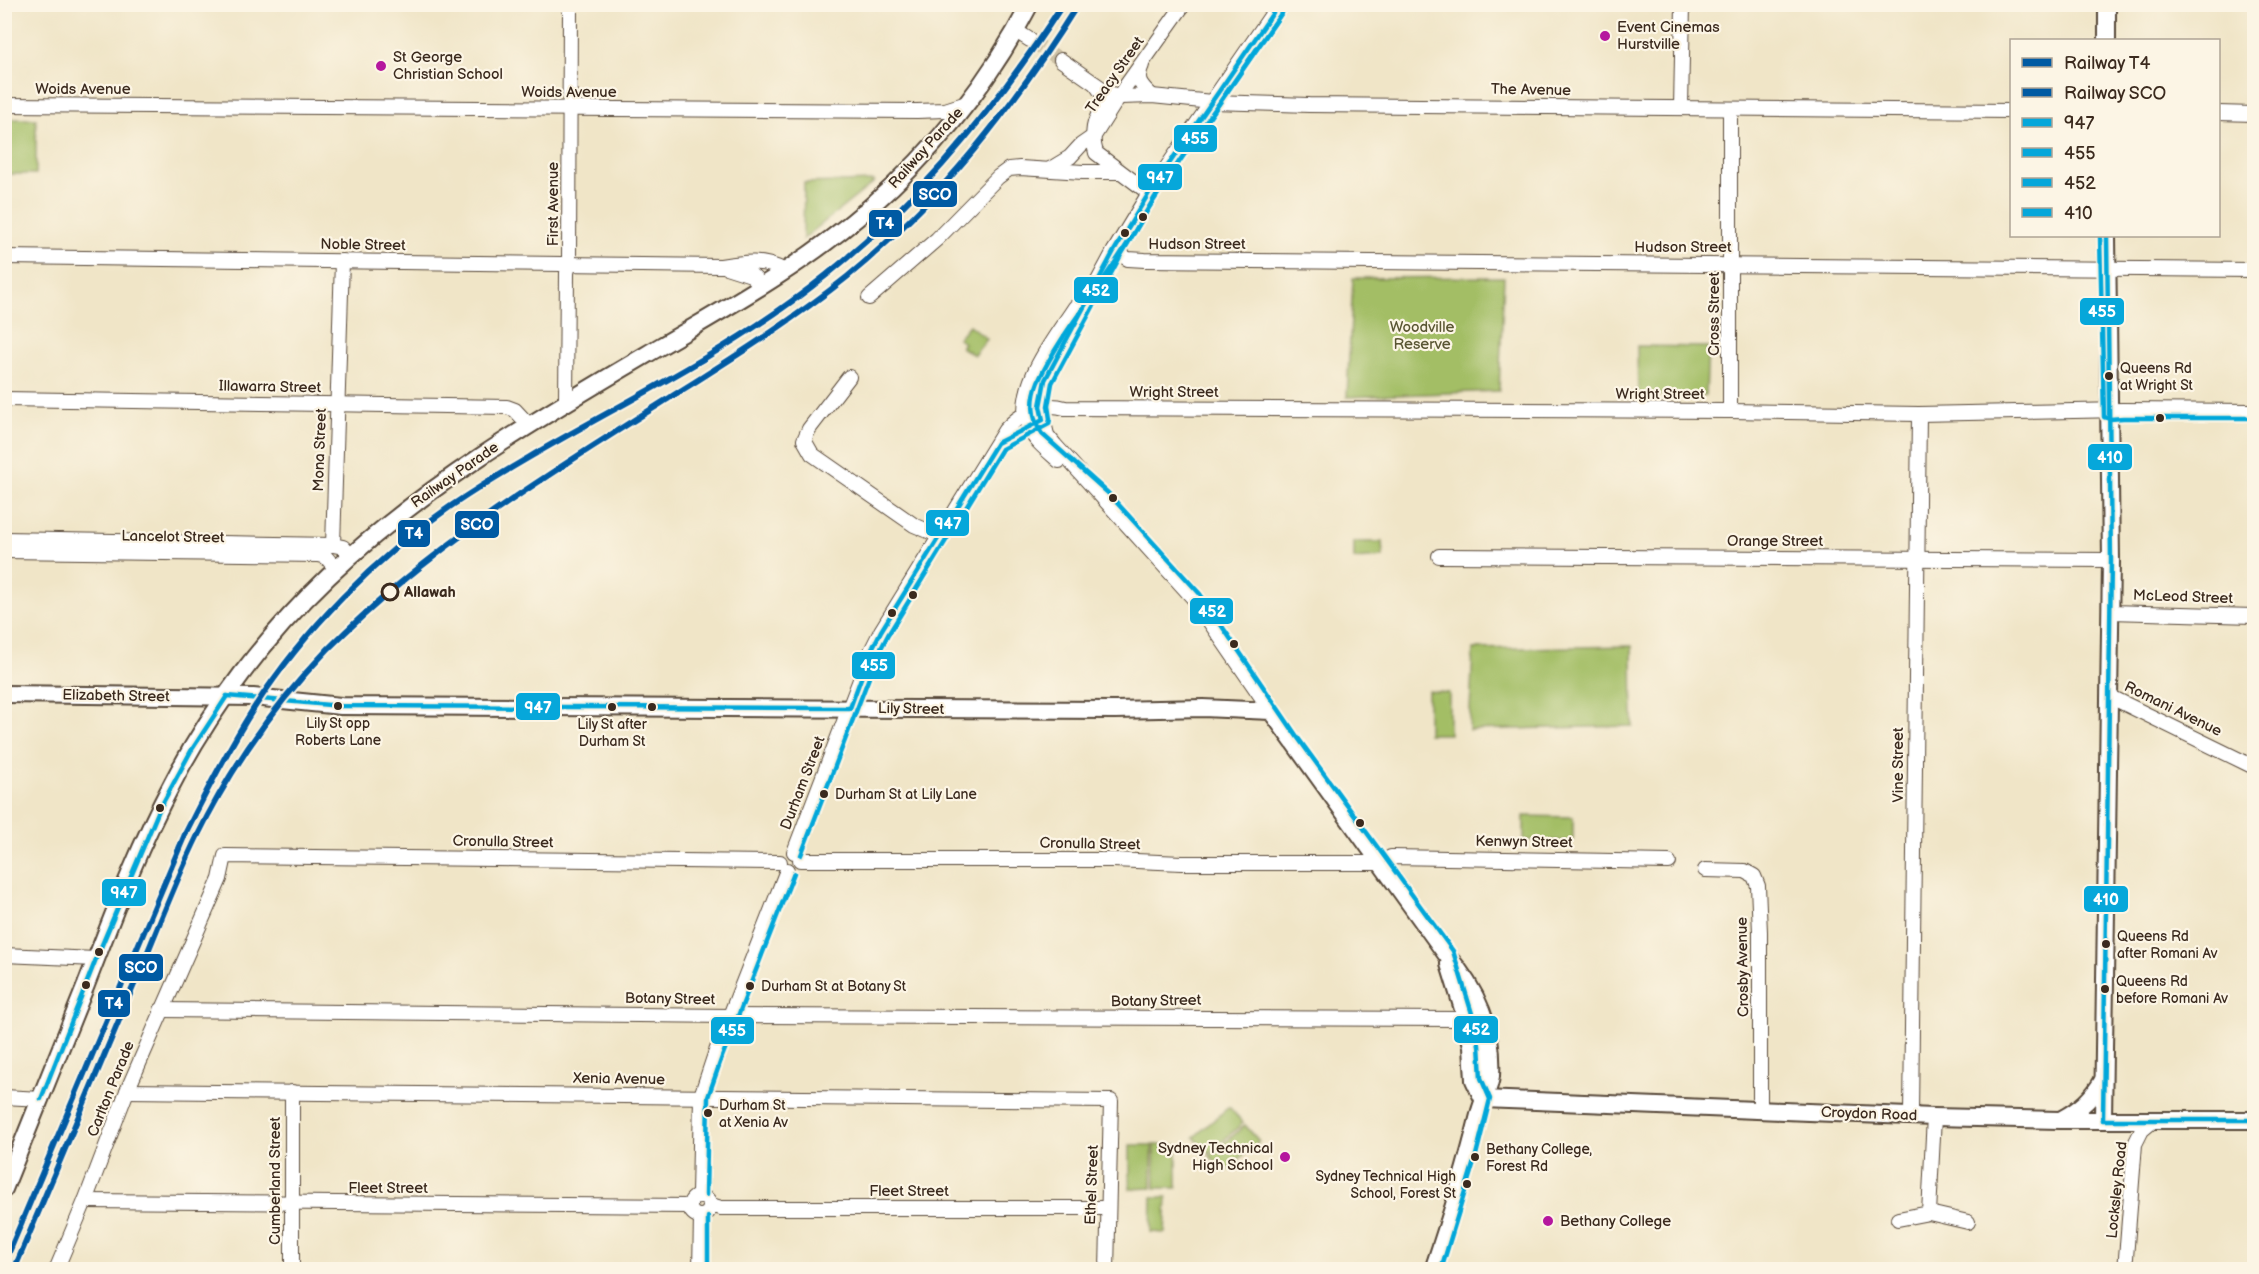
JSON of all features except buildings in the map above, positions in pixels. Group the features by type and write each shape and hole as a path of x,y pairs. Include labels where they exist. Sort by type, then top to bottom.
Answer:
{"main road":[{"name":"Railway Parade","path":"4,1189 96,959 159,810 191,751 248,665 332,557 351,556 444,481 566,402 763,286 868,209 946,129 1023,36 1030,4"},
{"path":"2107,4 2107,39"},
{"path":"2103,1120 2111,560 2107,237"},
{"name":"Elizabeth Street","path":"4,694 227,696"},
{"name":"Lily Street","path":"227,696 341,706 1104,710 1203,708 1271,711"},
{"path":"1271,711 1379,863 1465,976 1478,999 1484,1018 1489,1045 1491,1079 1483,1099 1469,1153 1433,1269"},
{"path":"1446,954 1472,1046 1473,1080 1483,1099"},
{"path":"2060,1120 2090,1100 2104,1079"},
{"name":"Croydon Road","path":"1483,1099 2060,1120 2254,1120"}],"street":[{"name":"First Avenue","path":"566,402 570,4"},
{"name":"Treacy Street","path":"1050,169 1094,136 1184,4"},
{"path":"1102,498 1045,449 1028,427 1026,412 1028,388 1040,362 1114,251 1149,193 1279,4"},
{"path":"1681,108 1683,4"},
{"path":"1061,60 1093,80 1107,92 1120,97"},
{"path":"1093,80 1109,86 1118,83 1144,62"},
{"path":"1144,62 1138,74 1139,80 1152,96"},
{"path":"1093,80 1102,93 1104,101 1102,110 1095,121 1093,145 1096,153 1149,193"},
{"name":"The Avenue","path":"1120,97 1152,96 1212,102 1309,105 2010,111"},
{"name":"Woids Avenue","path":"4,105 917,111 945,110 967,104"},
{"name":"Cross Street","path":"1730,109 1730,411"},
{"path":"917,111 934,119 946,129"},
{"path":"2220,113 2254,114"},
{"path":"1076,151 1077,162 1083,172"},
{"path":"868,298 937,238 998,177 1009,169 1124,174"},
{"path":"1124,174 1135,194 1137,213"},
{"path":"1114,251 1045,380 1041,392 1041,414 1047,435 1194,599 1271,711"},
{"name":"Hudson Street","path":"1114,251 1128,259 1136,260 2254,270"},
{"name":"Noble Street","path":"4,257 721,266 757,262 785,271"},
{"name":"Mona Street","path":"332,557 342,261"},
{"name":"Noble Street","path":"721,266 751,275 763,286"},
{"path":"849,377 809,429 804,440 805,445 812,454 914,525 940,536"},
{"name":"Illawarra Street","path":"4,399 507,407 515,410 529,425"},
{"name":"Wright Street","path":"1041,414 1065,408 1919,414 2122,410 2254,411"},
{"path":"1026,412 1041,414"},
{"name":"Durham Street","path":"797,856 871,651 881,631 997,443 1013,421 1026,412"},
{"path":"997,443 1028,427 1041,414"},
{"name":"Vine Street","path":"1911,1115 1919,414"},
{"name":"Lancelot Street","path":"4,539 332,557"},
{"name":"Lancelot Street","path":"4,551 332,557"},
{"name":"Orange Street","path":"1439,556 2111,560"},
{"name":"McLeod Street","path":"2110,612 2254,616"},
{"name":"Romani Avenue","path":"2109,696 2254,767"},
{"name":"Cronulla Street","path":"225,856 783,866"},
{"name":"Carlton Parade","path":"56,1269 161,1010 220,879 225,856"},
{"path":"700,1216 692,1212 701,1096 783,866 796,869 797,856"},
{"name":"Cronulla Street","path":"797,856 1182,863 1379,863"},
{"name":"Kenwyn Street","path":"1379,863 1391,857 1670,862"},
{"name":"Crosby Avenue","path":"1705,870 1750,872 1757,881 1760,932 1760,1109"},
{"path":"4,955 96,959"},
{"name":"Botany Street","path":"161,1010 730,1016 1115,1018 1226,1016 1466,1019"},
{"name":"Xenia Avenue","path":"127,1091 1111,1101"},
{"name":"Cumberland Street","path":"292,1092 292,1269"},
{"path":"4,1097 41,1099"},
{"name":"Ethel Street","path":"1107,1269 1111,1101"},
{"path":"1929,1213 1934,1116"},
{"name":"Locksley Road","path":"2125,1269 2135,1144 2142,1130 2154,1120"},
{"path":"694,1201 706,1197 711,1205 709,1212 700,1216"},
{"name":"Fleet Street","path":"85,1201 292,1204 694,1201"},
{"name":"Fleet Street","path":"711,1205 721,1208 1107,1208"},
{"path":"1898,1219 1929,1213 1968,1222"},
{"path":"700,1216 700,1269"}],"green space":[{"path":"5,119 36,119 36,174 5,174"},
{"path":"874,181 873,183 803,239 804,183"},
{"name":"Woodville Reserve","path":"1504,277 1499,391 1347,397 1353,278"},
{"path":"969,325 987,339 974,355 961,347 964,343 958,338"},
{"path":"1637,346 1708,347 1706,395 1638,395"},
{"path":"1354,542 1382,542 1383,557 1354,559"},
{"path":"1632,646 1633,726 1469,730 1473,649"},
{"path":"1428,691 1449,693 1449,734 1428,734"},
{"path":"1524,816 1573,817 1573,841 1524,840"},
{"path":"1229,1107 1243,1123 1208,1154 1194,1137"},
{"path":"1245,1125 1259,1141 1225,1172 1210,1156"},
{"path":"1130,1145 1152,1145 1152,1188 1130,1189"},
{"path":"1154,1145 1177,1145 1177,1188 1155,1188"},
{"path":"1152,1197 1167,1197 1165,1233 1151,1232"}],"tunnel":[{"path":"1030,40 1061,60"}],"rail line":[{"name":"T4","path":"4,1264 186,832 218,769 254,708 318,623 368,572 451,506 536,453 754,328 835,268 909,200 975,127 1063,4"},
{"name":"SCO","path":"14,1270 197,837 239,762 290,692 328,649 367,612 449,545 536,483 783,324 847,277 914,216 974,150 1028,79 1078,4"}],"transit line":[{"name":"947","path":"850,708 871,651 881,631 997,443 1043,420 1040,406 1045,380 1114,251 1149,193 1279,4"},
{"name":"455","path":"801,855 878,654 888,635 1002,449 1049,424 1048,406 1052,383 1121,255 1155,197 1285,8"},
{"name":"452","path":"1285,8 1187,149 1110,271 1046,365 1036,388 1033,402 1034,415 1042,434 1108,493 1200,594 1298,738 1453,951 1473,1017 1479,1045 1481,1078 1490,1099 1476,1155 1441,1270"},
{"name":"455","path":"2100,237 2104,417 2110,419 2254,418"},
{"name":"410","path":"2103,1120 2111,560 2107,237"},
{"name":"947","path":"227,696 341,706 850,708"},
{"name":"947","path":"41,1099 96,959 159,810 191,751 227,696"},
{"name":"455","path":"706,1195 708,1097 794,873"},
{"name":"410","path":"2103,1120 2254,1120"},
{"name":"455","path":"708,1217 708,1270"}],"place":[{"name":"Event Cinemas Hurstville","path":"1605,36"},
{"name":"St George Christian School","path":"381,66"},
{"name":"Queens Rd at Wright St","path":"2109,376"},
{"name":"Allawah","path":"390,592"},
{"name":"Lily St opp Roberts Lane","path":"338,706"},
{"name":"Lily St after Durham St","path":"612,707"},
{"name":"Durham St at Lily Lane","path":"824,794"},
{"name":"Queens Rd after Romani Av","path":"2106,944"},
{"name":"Durham St at Botany St","path":"750,986"},
{"name":"Queens Rd before Romani Av","path":"2105,989"},
{"name":"Durham St at Xenia Av","path":"708,1113"},
{"name":"Sydney Technical High School","path":"1285,1157"},
{"name":"Bethany College, Forest Rd","path":"1475,1157"},
{"name":"Sydney Technical High School, Forest St","path":"1467,1184"},
{"name":"Bethany College","path":"1548,1221"}]}
